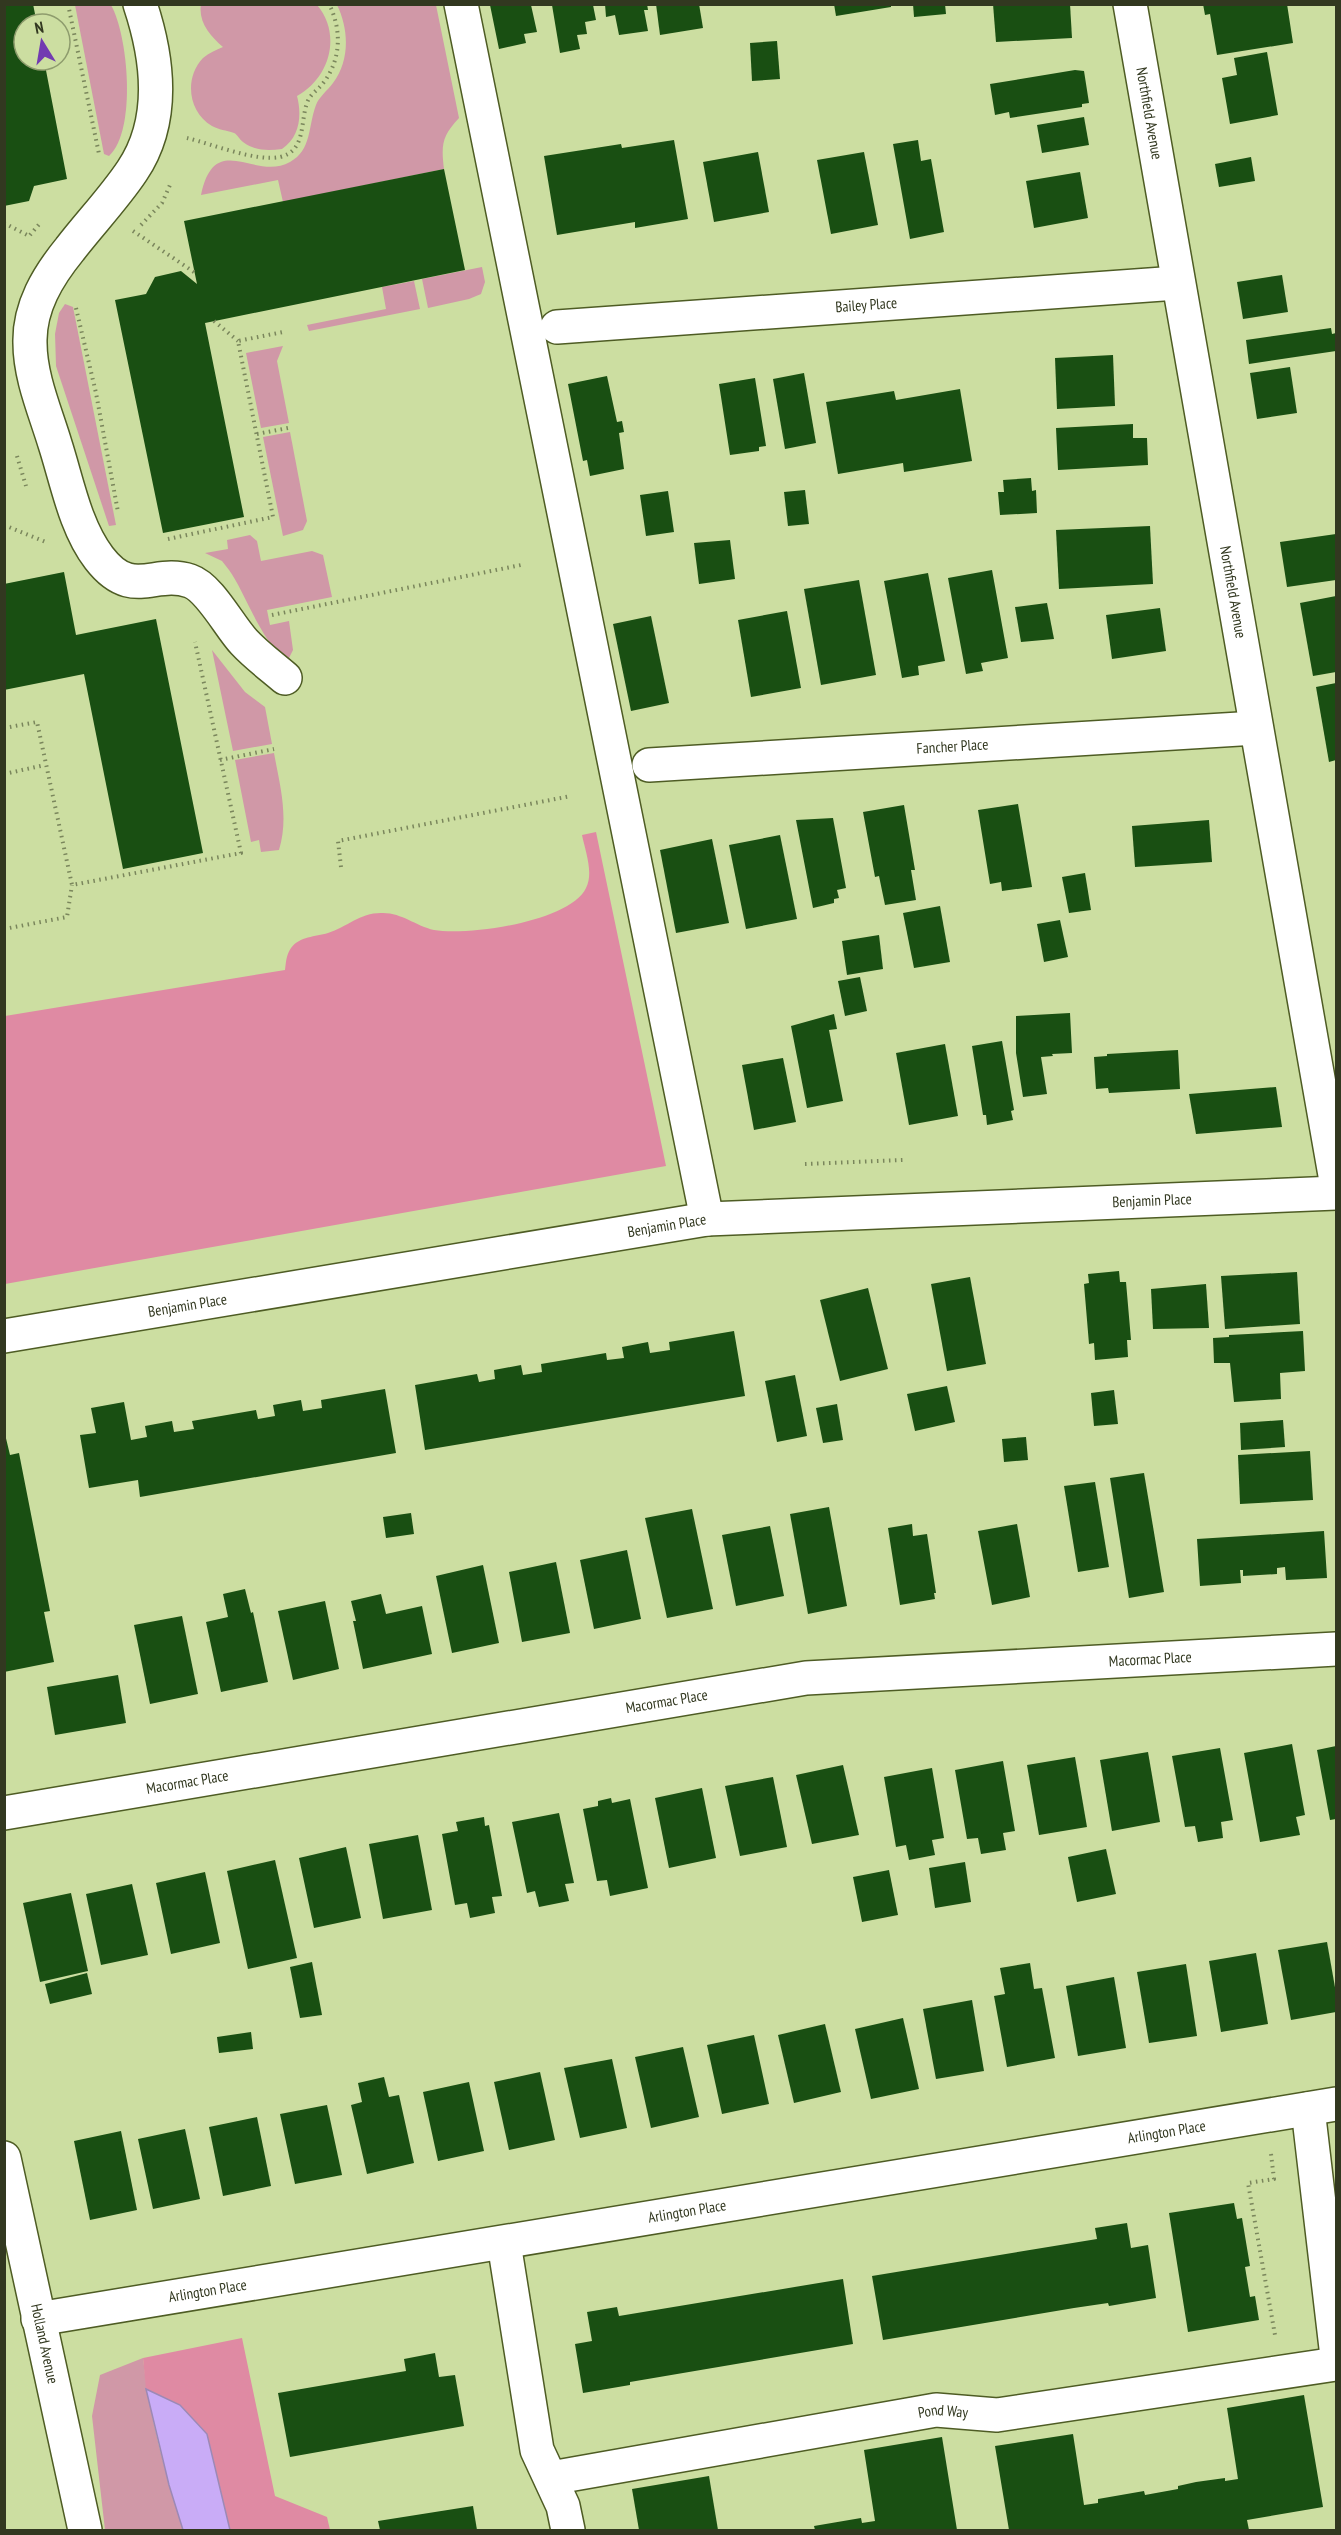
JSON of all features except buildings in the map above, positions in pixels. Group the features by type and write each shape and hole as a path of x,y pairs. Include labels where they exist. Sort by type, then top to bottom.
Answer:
{"street":[{"path":"140,4 151,37 156,79 154,112 148,138 133,170 58,263 43,287 34,310 29,341 32,369 76,512 98,557 113,573 130,581 151,582 169,579 191,582 207,594 245,644 285,678"},
{"path":"461,4 707,1219"},
{"name":"Northfield Avenue","path":"1130,4 1177,284 1336,1181"},
{"name":"Bailey Place","path":"557,327 1177,284"},
{"name":"Fancher Place","path":"649,765 1256,728"},
{"name":"Benjamin Place","path":"4,1336 707,1219 1336,1193"},
{"name":"Macormac Place","path":"4,1813 806,1678 1336,1649"},
{"path":"1322,2107 1336,2348"},
{"name":"Arlington Place","path":"38,2319 1322,2107"},
{"name":"Holland Avenue","path":"4,2158 85,2530"},
{"path":"504,2243 537,2450 563,2506 568,2530"},
{"name":"Pond Way","path":"551,2478 936,2410 997,2415 1336,2364"}],"path":[{"path":"68,4 101,165"},
{"path":"183,147 186,138 266,158 281,156 293,151 302,133 307,104 331,73 337,55 336,19 329,4"},
{"path":"127,237 162,203 174,175"},
{"path":"22,246 45,218"},
{"path":"4,223 29,236"},
{"path":"133,231 194,272"},
{"path":"73,297 96,393 119,516"},
{"path":"163,540 273,517 238,341 214,321"},
{"path":"238,341 283,332"},
{"path":"257,434 288,428"},
{"path":"15,448 29,495"},
{"path":"4,525 52,544 46,534"},
{"path":"272,615 521,565"},
{"path":"72,885 241,854 195,640"},
{"path":"4,728 37,722 72,885 68,917 4,929"},
{"path":"220,760 274,749"},
{"path":"4,774 45,765"},
{"path":"340,867 338,841 571,796"},
{"path":"806,1164 903,1160"},
{"path":"1271,2154 1274,2179 1248,2183 1276,2341"}],"shaded area":[{"path":"201,4 317,5 325,16 329,29 329,55 318,78 297,96 298,125 293,138 282,149 267,150 252,147 235,134 212,126 198,112 191,94 193,75 203,58 223,47 203,23"},
{"path":"75,5 111,5 122,38 127,82 124,126 118,143 109,156 104,154"},
{"path":"337,5 436,5 459,118 449,130 444,141 444,169 283,202 278,180 201,195 207,175 216,165 226,161 238,161 277,166 290,162 302,151 316,105 339,74 345,55 344,24"},
{"path":"482,267 485,282 481,294 428,308 422,279"},
{"path":"414,281 420,309 309,331 307,325 386,309 382,287"},
{"path":"65,304 73,307 116,525 109,526 56,366 55,334 59,313"},
{"path":"283,346 277,361 289,423 261,428 246,353"},
{"path":"290,432 307,521 303,530 283,536 263,437"},
{"path":"250,535 257,541 261,561 312,551 323,555 332,597 267,610 270,625 289,621 293,650 289,658 280,653 263,633 235,580 222,561 205,553 228,549 227,540"},
{"path":"212,650 245,692 265,707 272,744 233,751"},
{"path":"274,753 281,789 282,838 279,850 261,852 259,840 251,842 235,760"},
{"path":"596,832 666,1166 5,1284 5,1016 285,970 289,951 299,941 328,933 361,917 375,913 396,915 427,928 449,931 492,928 540,918 576,900 586,888 589,869 582,835"},
{"path":"242,2338 275,2496 327,2517 330,2530 230,2530 207,2434 180,2405 146,2389 143,2358"},
{"path":"143,2358 164,2467 183,2530 105,2530 92,2416 100,2375"},
{"path":"146,2389 180,2405 207,2434 230,2530 183,2530 169,2485"}]}
